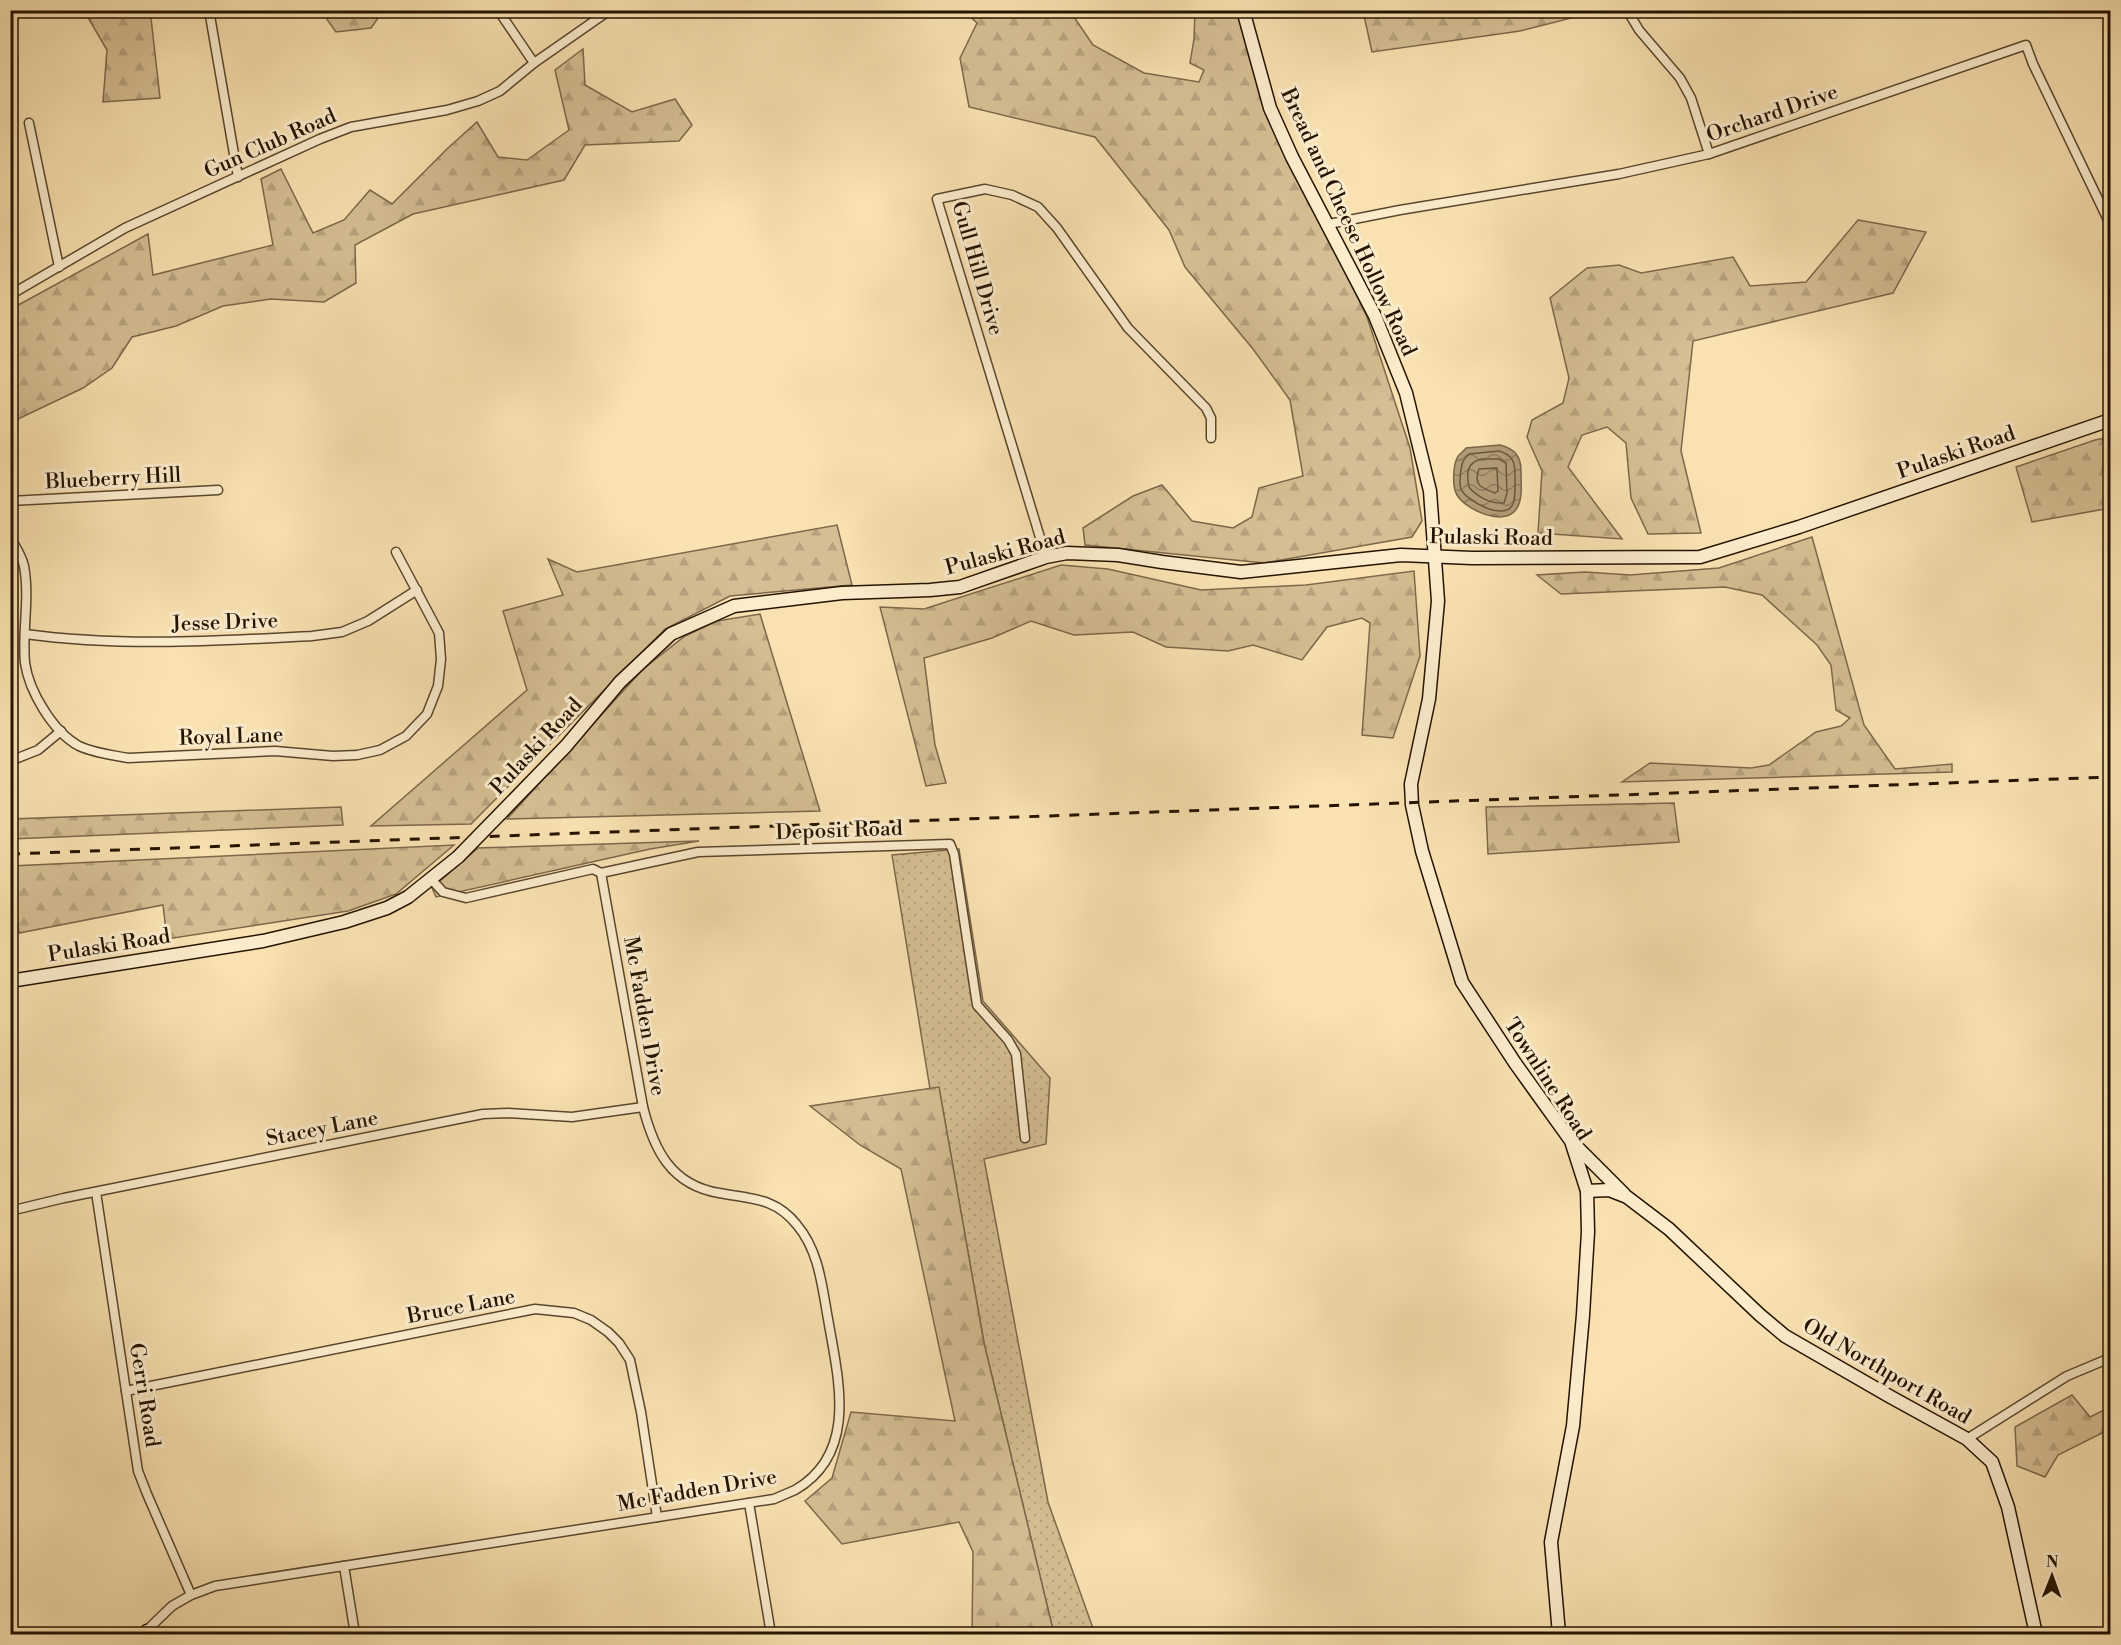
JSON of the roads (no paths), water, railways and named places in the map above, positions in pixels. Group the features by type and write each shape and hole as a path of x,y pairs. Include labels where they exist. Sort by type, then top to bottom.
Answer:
{"main road":[{"name":"Bread and Cheese Hollow Road","path":"1243,10 1270,108 1292,157 1375,316 1406,393 1430,491 1435,556"},
{"name":"Pulaski Road","path":"10,981 263,940 344,922 387,908 432,880 458,857 566,746 620,682 671,634 734,606 842,593 960,587 1046,557 1067,553 1118,555 1241,572 1401,555 1700,557 1794,528 2110,420"},
{"name":"Townline Road","path":"1435,556 1438,601 1429,699 1411,784 1412,805 1422,851 1462,982 1515,1063 1571,1141 1587,1191 1588,1232 1573,1426 1551,1542 1559,1635"},
{"name":"Old Northport Road","path":"1571,1141 1627,1197 1669,1229 1785,1336 1967,1439 1992,1462 2008,1507 2036,1635"},
{"name":"Old Northport Road","path":"1587,1191 1609,1190 1627,1197"}],"street":[{"path":"209,10 238,177"},
{"path":"498,10 534,63"},
{"name":"Gun Club Road","path":"10,296 125,228 320,139 351,127 425,115 501,91 534,63 610,10"},
{"path":"1627,10 1639,30 1680,78 1691,98 1708,154"},
{"name":"Orchard Drive","path":"1329,224 1619,174 1708,154 2025,45 2110,224"},
{"path":"29,123 59,267"},
{"name":"Gull Hill Drive","path":"1046,557 937,199 985,189 1011,195 1038,207 1057,228 1128,328 1206,408 1211,418 1210,438"},
{"name":"Blueberry Hill","path":"10,501 218,490"},
{"name":"Royal Lane","path":"10,537 23,564 26,596 26,663 31,686 44,709 61,731 78,745 104,754 128,758 275,751 333,756 357,755 380,750 406,736 427,714 438,686 441,659 440,633 396,552"},
{"name":"Jesse Drive","path":"25,634 130,643 312,636 342,632 368,621 417,590"},
{"path":"10,761 38,750 61,731"},
{"name":"Deposit Road","path":"432,880 443,892 466,898 593,869 602,873 699,852 950,844 954,854 977,1005 1008,1040 1016,1054 1025,1138"},
{"name":"Mc Fadden Drive","path":"146,1634 172,1606 191,1595 215,1586 774,1499 795,1490 815,1474 830,1451 839,1426 840,1403 822,1283 808,1240 796,1223 777,1208 758,1198 718,1193 697,1187 678,1175 657,1150 649,1132 643,1107 602,873"},
{"name":"Stacey Lane","path":"10,1211 33,1204 483,1114 595,1115 643,1107"},
{"name":"Gerri Road","path":"96,1192 138,1471 191,1595"},
{"name":"Bruce Lane","path":"126,1391 535,1310 574,1313 591,1320 608,1332 619,1343 630,1360 641,1412 657,1517"},
{"path":"1967,1439 2067,1376 2110,1358"},
{"path":"749,1503 771,1635"},
{"path":"344,1566 355,1635"}],"water":[{"path":"1500,445 1513,451 1518,457 1521,466 1521,490 1517,508 1504,517 1495,517 1477,511 1462,501 1455,491 1454,472 1458,457 1466,448"}],"railway":[{"path":"10,854 2110,777"}]}
